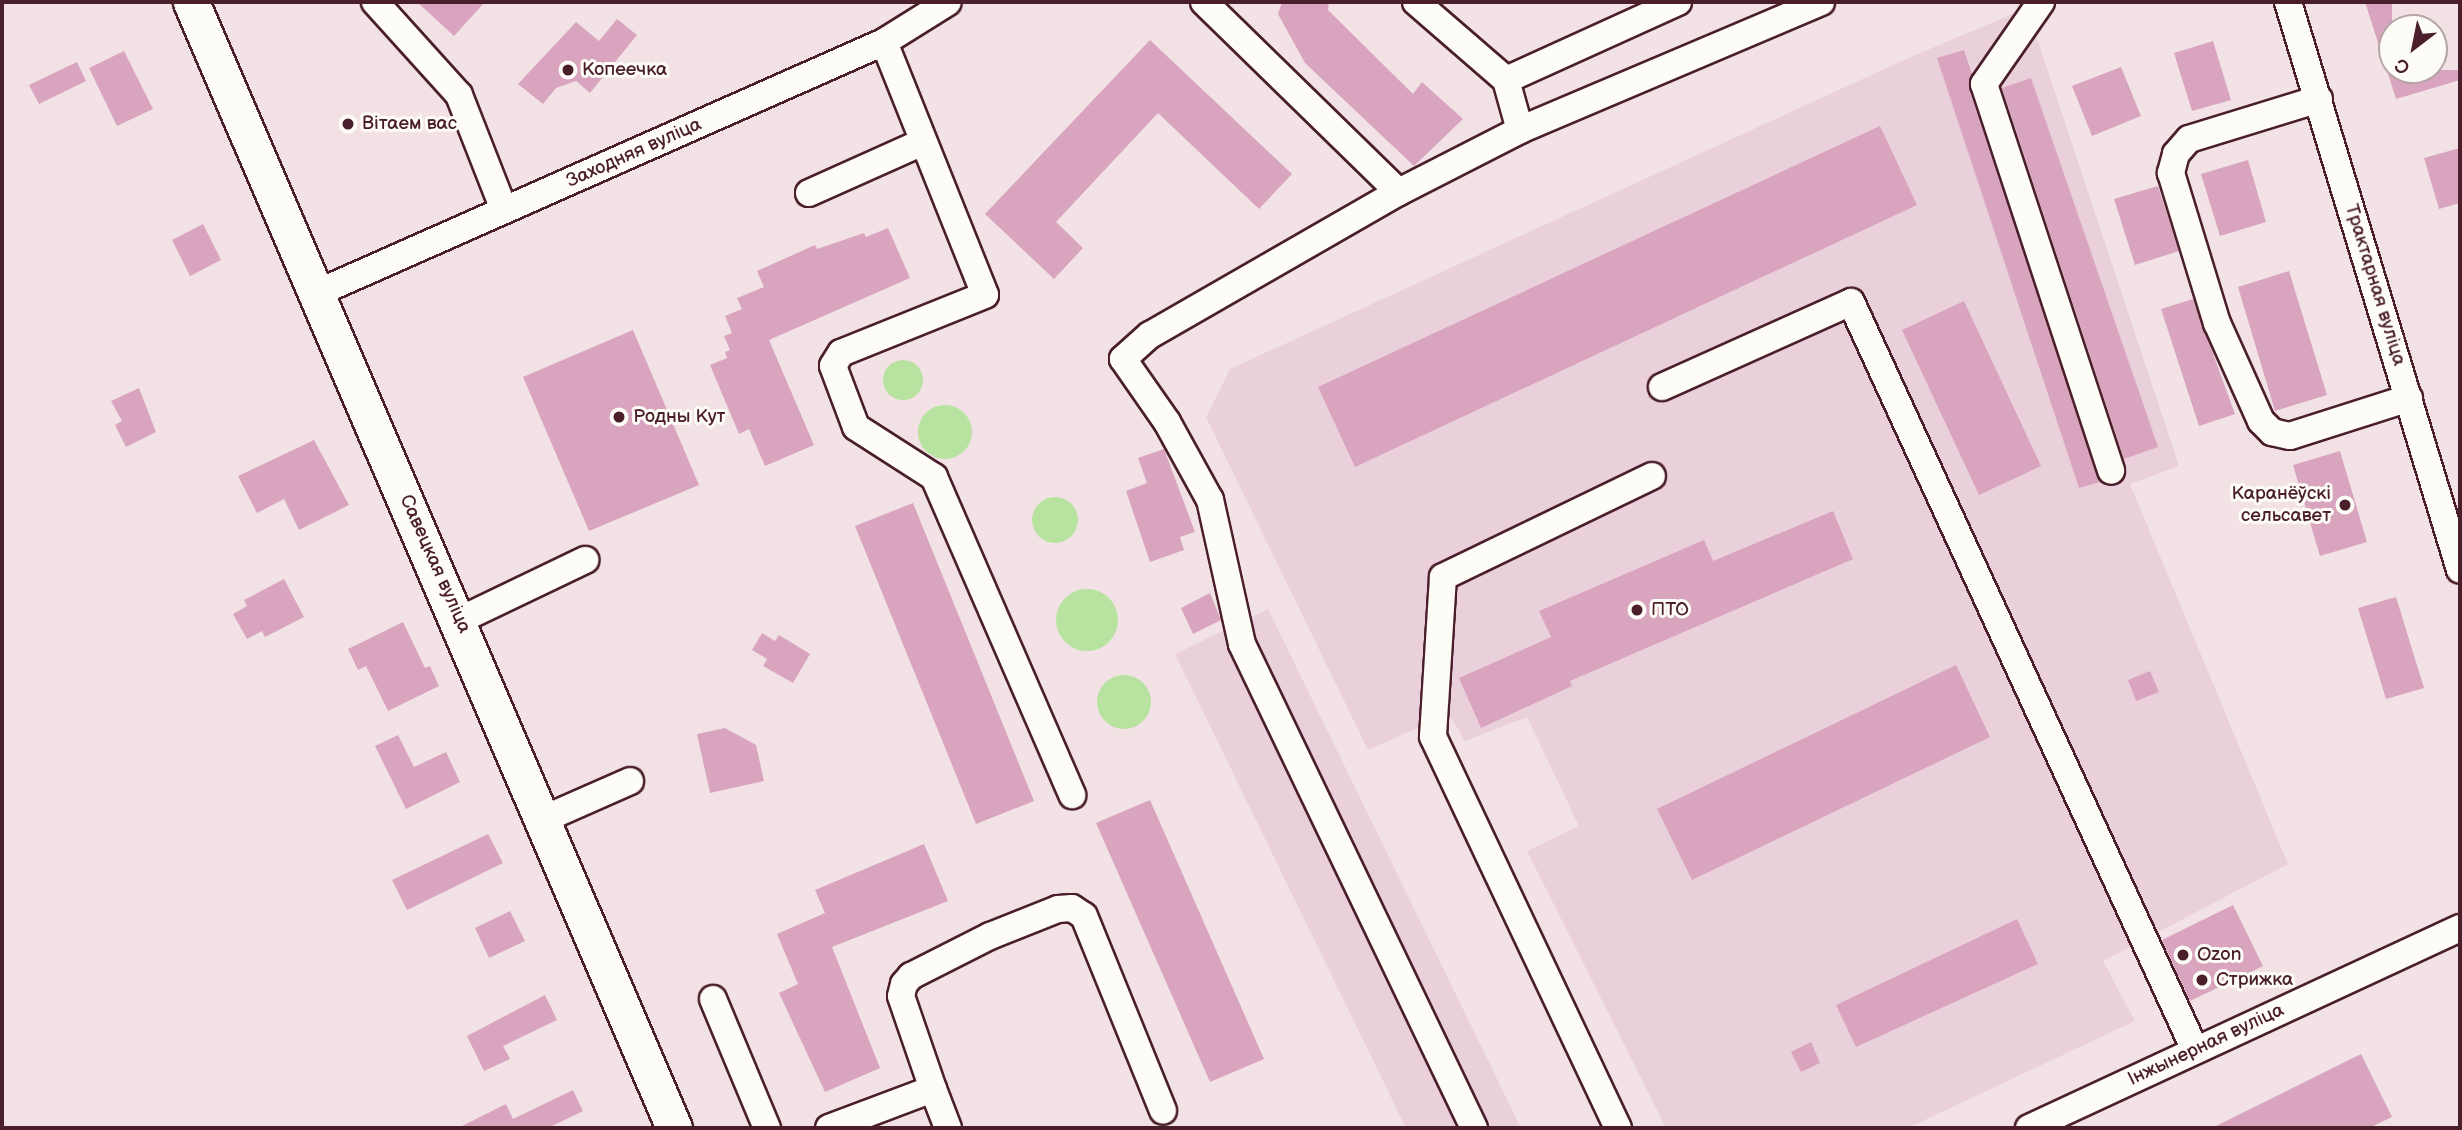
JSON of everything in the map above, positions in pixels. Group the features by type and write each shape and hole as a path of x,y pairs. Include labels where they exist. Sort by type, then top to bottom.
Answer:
{"main road":[{"name":"Савецкая вуліца","path":"191,2 315,294 460,620 674,1128"}],"street":[{"path":"375,2 459,95 504,210"},
{"name":"Заходняя вуліца","path":"315,294 884,42 948,2"},
{"path":"1204,2 1399,192"},
{"path":"1416,2 1506,80 1520,130"},
{"path":"1506,80 1678,2"},
{"path":"1474,1128 1242,644 1210,500 1167,422 1123,359 1150,335 1399,192 1520,130 1821,2"},
{"path":"2041,2 1984,84 2112,471"},
{"name":"Трактарная вуліца","path":"2288,2 2460,570"},
{"path":"884,42 985,295 841,353 833,366 856,427 934,477 1072,795"},
{"path":"2319,99 2189,139 2176,154 2171,173 2217,323 2261,421 2272,432 2290,436 2409,398"},
{"path":"809,193 923,142"},
{"path":"1662,387 1851,302 2195,1050"},
{"path":"1618,1128 1433,736 1443,577 1652,476"},
{"path":"460,620 585,560"},
{"path":"544,819 629,781"},
{"path":"948,1128 901,996 904,984 911,976 990,936 1058,909 1072,908 1084,916 1163,1111"},
{"name":"Інжынерная вуліца","path":"2029,1128 2460,928"},
{"path":"713,999 767,1128"},
{"path":"829,1128 933,1089"}],"shaded area":[{"path":"2027,8 2179,466 2130,484 2288,864 2103,961 2135,1021 1908,1128 1666,1128 1527,851 1579,826 1527,717 1465,741 1449,714 1368,750 1206,417 1230,369 1913,56"},
{"path":"1268,609 1521,1128 1406,1128 1175,654"}],"green space":[{"path":"903,360 911,361 917,366 922,372 922,388 917,394 911,399 903,400 895,399 889,394 884,388 883,380 884,372 889,366 895,361"},
{"path":"945,405 964,413 972,432 964,451 945,459 926,451 918,432 926,413"},
{"path":"1055,497 1064,498 1071,504 1077,511 1077,529 1071,536 1064,542 1055,543 1046,542 1039,536 1033,529 1032,520 1033,511 1039,504 1046,498"},
{"path":"1087,589 1109,598 1118,620 1109,642 1087,651 1065,642 1056,620 1065,598"},
{"path":"1124,675 1143,683 1151,702 1143,721 1124,729 1105,721 1097,702 1105,683"}],"building":[{"path":"417,2 485,2 454,36"},
{"path":"1282,2 1329,2 1328,10 1413,94 1422,82 1463,119 1414,166 1305,63 1278,14"},
{"path":"2365,2 2392,2 2392,14 2378,14 2378,43"},
{"name":"Копеечка","path":"617,19 637,35 590,93 576,81 556,88 543,104 518,84 576,22 599,41"},
{"path":"1150,40 1292,174 1259,209 1158,113 1056,222 1083,248 1054,279 985,214"},
{"path":"2213,41 2231,100 2192,111 2174,53"},
{"path":"1964,50 1972,74 1969,89 2100,482 2079,488 1937,58"},
{"path":"124,51 153,109 117,126 89,68"},
{"path":"77,62 86,81 39,104 29,85"},
{"path":"2121,67 2141,116 2092,136 2072,86"},
{"path":"2448,70 2460,70 2460,80 2448,84"},
{"path":"2031,78 2158,447 2124,459 2002,88"},
{"path":"2391,84 2447,84 2396,99"},
{"path":"1880,126 1917,205 1355,467 1318,387"},
{"path":"2460,148 2460,203 2439,209 2424,158"},
{"path":"2248,160 2266,222 2220,236 2201,174"},
{"path":"2158,186 2179,251 2135,265 2114,199"},
{"path":"203,224 221,260 190,276 172,240"},
{"path":"888,228 910,278 769,340 814,445 765,466 749,429 739,434 710,365 727,358 725,352 730,350 724,336 732,333 725,316 742,309 737,298 764,287 757,271 815,245 817,249 864,233 866,237"},
{"path":"2289,271 2327,395 2275,411 2238,287"},
{"path":"2193,299 2235,414 2199,426 2161,309"},
{"path":"1964,301 2041,466 1979,495 1902,330"},
{"path":"633,330 699,485 589,531 523,377"},
{"path":"139,388 156,432 126,447 115,425 122,421 111,401"},
{"path":"314,440 349,505 299,530 284,499 257,513 238,476"},
{"path":"1164,449 1195,532 1180,537 1184,550 1150,562 1126,491 1147,483 1138,458"},
{"path":"2340,451 2367,542 2320,556 2293,465"},
{"path":"913,503 1034,801 976,824 855,526"},
{"path":"1833,511 1853,559 1570,681 1572,686 1481,728 1459,678 1551,637 1539,611 1704,540 1713,561"},
{"path":"284,579 304,617 265,637 262,631 247,639 233,614 247,606 244,600"},
{"path":"1210,593 1221,620 1193,634 1181,608"},
{"path":"2396,597 2424,688 2386,699 2358,608"},
{"path":"403,622 425,668 430,666 439,686 388,711 366,666 358,670 348,649"},
{"path":"762,633 775,641 779,635 810,654 793,683 763,666 767,659 752,650"},
{"path":"1956,665 1990,737 1692,880 1657,809"},
{"path":"2150,671 2159,692 2136,701 2128,680"},
{"path":"725,728 756,745 764,781 710,793 697,734"},
{"path":"398,735 414,767 446,752 460,782 406,809 375,746"},
{"path":"1150,800 1264,1059 1210,1082 1096,823"},
{"path":"488,834 503,863 407,910 392,880"},
{"path":"924,844 948,901 832,947 880,1068 825,1092 779,993 798,984 777,934 825,913 815,890"},
{"path":"2233,905 2263,966 2190,1001 2162,940"},
{"path":"510,911 525,941 489,958 475,928"},
{"path":"2017,919 2038,964 1856,1047 1836,1005"},
{"path":"545,995 557,1020 503,1046 510,1059 484,1071 467,1036"},
{"path":"1811,1042 1820,1063 1801,1072 1791,1052"},
{"path":"2361,1054 2392,1117 2369,1128 2212,1128"},
{"path":"573,1090 583,1111 548,1128 458,1128 506,1104 513,1119"}],"place":[{"name":"Копеечка","path":"568,70"},
{"name":"Вітаем вас","path":"348,124"},
{"name":"Родны Кут","path":"619,417"},
{"name":"Каранёўскі сельсавет","path":"2345,505"},
{"name":"ПТО","path":"1637,610"},
{"name":"Ozon","path":"2183,955"},
{"name":"Стрижка","path":"2202,980"}]}
